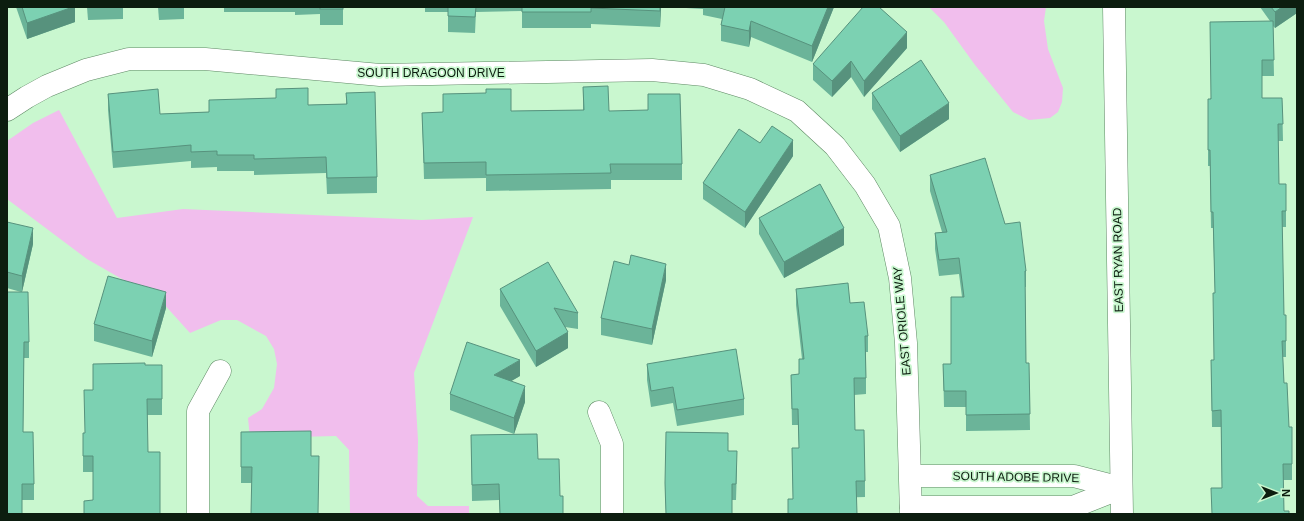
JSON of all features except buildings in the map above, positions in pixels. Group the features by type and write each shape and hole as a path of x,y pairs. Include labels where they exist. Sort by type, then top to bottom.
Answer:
{"street":[{"name":"EAST RYAN ROAD","path":"1114,7 1122,514"},
{"name":"SOUTH DRAGOON DRIVE","path":"11,107 47,86 86,70 129,59 205,59 380,75 652,70 704,75 750,89 797,111 835,146"},
{"name":"EAST ORIOLE WAY","path":"835,146 865,185 889,226 900,278 906,344 911,511"},
{"path":"198,514 198,411 220,371"},
{"path":"599,412 612,444 612,514"},
{"name":"SOUTH ADOBE DRIVE","path":"911,476 1074,476 1122,488"},
{"name":"SOUTH ADOBE DRIVE","path":"911,511 1073,507 1122,488"}],"shaded area":[{"path":"929,7 1046,7 1044,21 1048,49 1063,88 1062,102 1058,112 1050,118 1029,120 1013,112 975,65 944,22"},
{"path":"59,110 117,218 183,209 422,220 473,217 414,373 418,440 417,496 428,506 469,506 469,514 350,514 349,450 336,436 250,438 248,418 262,409 274,388 277,364 274,349 266,336 237,320 221,320 190,333 162,302 87,259 7,199 7,141 33,123"}]}
